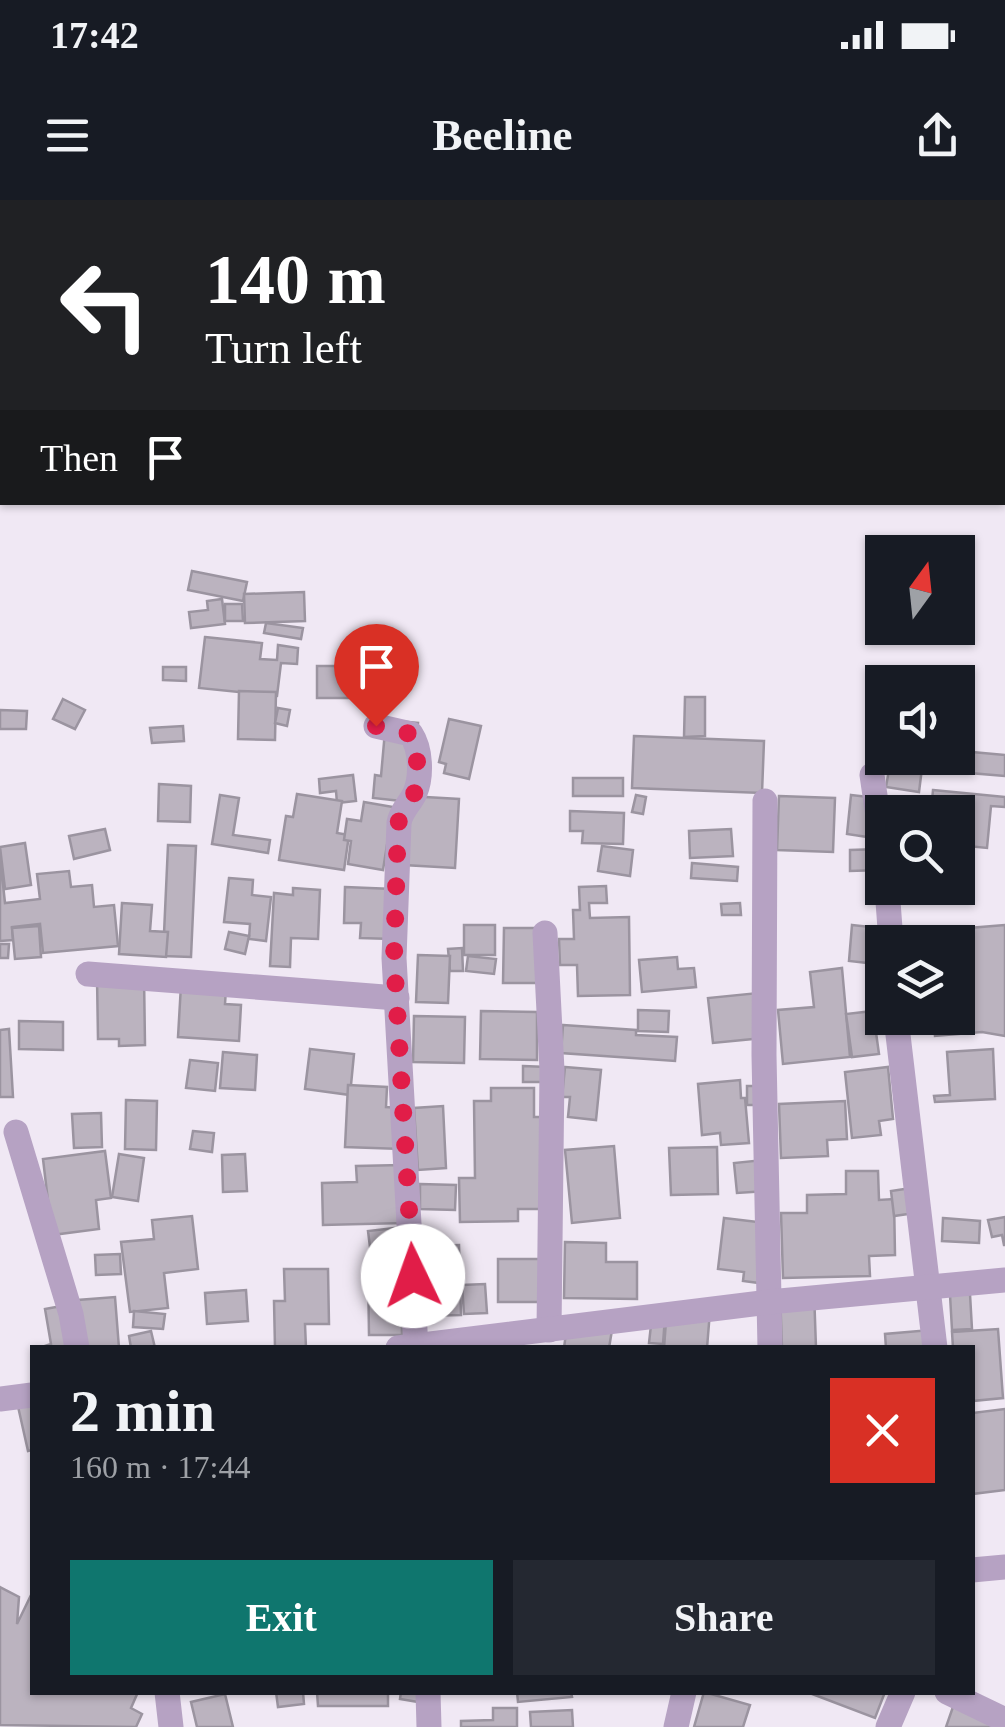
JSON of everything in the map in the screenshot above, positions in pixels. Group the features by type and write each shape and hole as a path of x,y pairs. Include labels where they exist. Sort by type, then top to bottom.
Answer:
{"street":[{"path":"376,726 411,734 419,762 416,790 398,823 394,958 410,1345"},
{"path":"872,775 875,795"},
{"path":"765,800 764,1055 770,1345"},
{"path":"545,933 552,1070 549,1330"},
{"path":"88,974 396,998"},
{"path":"898,1035 936,1345"},
{"path":"16,1132 71,1314 76,1345"},
{"path":"426,1345 769,1302 1005,1280"},
{"path":"0,1399 30,1395"},
{"path":"975,1570 1005,1567"},
{"path":"168,1695 171,1727"},
{"path":"428,1695 429,1727"},
{"path":"676,1727 683,1695"},
{"path":"888,1727 901,1695"},
{"path":"952,1695 1005,1720"}],"building":[{"path":"192,571 247,582 243,601 188,590"},
{"path":"304,592 305,621 245,623 244,594"},
{"path":"222,599 225,624 191,628 189,612 208,610 207,601"},
{"path":"225,604 242,604 243,621 225,621"},
{"path":"266,623 303,628 301,639 264,633"},
{"path":"205,637 262,643 260,659 277,660 278,645 298,648 297,664 281,663 277,696 199,688"},
{"path":"317,666 348,666 348,698 317,698"},
{"path":"163,667 186,667 186,681 163,680"},
{"path":"239,691 276,692 275,740 238,739"},
{"path":"685,697 705,697 705,736 684,737"},
{"path":"63,699 85,710 75,729 53,719"},
{"path":"278,708 290,710 287,726 275,723"},
{"path":"0,710 27,711 26,729 0,729"},
{"path":"449,719 481,726 469,779 444,773 446,764 439,762"},
{"path":"386,720 418,723 411,802 373,798 375,775 381,776"},
{"path":"183,726 184,741 152,743 150,728"},
{"path":"634,736 764,741 762,793 632,788"},
{"path":"975,752 1005,755 1005,776 975,773"},
{"path":"353,775 356,801 337,803 336,791 320,793 319,779"},
{"path":"888,775 921,775 919,792 886,787"},
{"path":"573,778 623,778 623,796 573,796"},
{"path":"159,784 191,786 190,822 158,821"},
{"path":"933,790 1005,797 1005,807 991,806 987,848 975,847 975,795 933,795"},
{"path":"297,794 342,801 337,833 349,835 344,870 279,860 286,816 293,817"},
{"path":"220,795 239,798 233,835 270,840 268,853 212,844"},
{"path":"636,795 646,797 643,814 632,812"},
{"path":"851,795 865,797 865,837 847,834"},
{"path":"408,796 459,799 455,868 404,865"},
{"path":"779,796 835,798 833,852 777,850"},
{"path":"364,802 393,807 383,870 348,864 351,841 344,840 347,819 361,821"},
{"path":"570,811 624,813 623,844 582,843 583,831 570,831"},
{"path":"105,829 110,850 74,859 69,836"},
{"path":"731,829 733,856 690,858 689,831"},
{"path":"25,843 31,885 5,889 0,847"},
{"path":"168,845 196,846 191,957 163,956"},
{"path":"602,846 633,850 630,876 598,871"},
{"path":"850,850 865,850 865,871 850,871"},
{"path":"0,857 5,903 40,899 37,874 69,871 71,887 92,885 94,907 114,905 118,946 43,953 40,924 12,927 13,940 0,941"},
{"path":"692,863 738,867 737,881 691,878"},
{"path":"229,878 253,880 252,895 271,897 266,941 249,939 250,924 224,922"},
{"path":"606,886 607,903 589,903 590,918 629,917 630,995 578,996 577,965 560,965 559,939 574,939 573,910 580,910 579,887"},
{"path":"345,887 393,889 392,939 360,938 361,923 344,923"},
{"path":"293,888 320,890 318,939 291,938 290,967 270,966 274,893 293,895"},
{"path":"122,903 152,905 150,931 168,932 166,957 119,954"},
{"path":"740,903 741,915 722,915 721,904"},
{"path":"464,925 495,925 495,955 464,955"},
{"path":"852,925 865,926 865,963 849,961"},
{"path":"1005,925 1005,1036 975,1033 975,928"},
{"path":"39,926 41,957 15,959 12,928"},
{"path":"504,928 539,928 539,983 503,983"},
{"path":"229,932 249,936 245,954 225,949"},
{"path":"0,944 9,944 8,958 0,958"},
{"path":"462,948 463,971 450,971 448,949"},
{"path":"418,955 450,956 448,1003 416,1002"},
{"path":"468,956 496,959 494,974 466,971"},
{"path":"677,957 678,969 694,968 696,987 642,992 639,960"},
{"path":"842,968 850,1057 783,1064 778,1010 814,1007 810,972"},
{"path":"144,976 145,1045 119,1046 119,1039 98,1039 97,977"},
{"path":"181,985 226,989 225,1004 241,1005 239,1041 178,1037"},
{"path":"758,993 763,1038 713,1043 708,998"},
{"path":"638,1010 669,1011 668,1032 638,1031"},
{"path":"481,1011 537,1012 537,1060 480,1059"},
{"path":"865,1012 865,1035 876,1035 879,1054 852,1057 846,1014"},
{"path":"414,1016 465,1017 464,1063 413,1062"},
{"path":"19,1021 63,1022 63,1050 19,1049"},
{"path":"563,1025 677,1037 675,1061 561,1053"},
{"path":"9,1029 13,1097 0,1097 0,1030"},
{"path":"310,1049 354,1054 350,1095 305,1089"},
{"path":"993,1049 995,1099 935,1102 934,1096 950,1095 947,1052"},
{"path":"223,1052 257,1055 255,1090 220,1088"},
{"path":"190,1060 218,1063 215,1091 186,1088"},
{"path":"523,1066 547,1067 547,1082 523,1082"},
{"path":"565,1067 601,1070 596,1120 568,1117 570,1097 562,1097"},
{"path":"888,1067 893,1119 879,1121 881,1135 852,1138 845,1072"},
{"path":"740,1080 749,1143 721,1145 720,1133 702,1135 698,1084"},
{"path":"348,1085 387,1087 386,1107 403,1108 401,1149 345,1147"},
{"path":"747,1086 766,1086 766,1105 747,1105"},
{"path":"491,1088 534,1088 534,1117 542,1117 548,1209 518,1209 518,1221 460,1222 459,1178 475,1178 474,1101 491,1101"},
{"path":"126,1100 157,1101 156,1150 125,1149"},
{"path":"845,1101 847,1139 827,1140 828,1156 781,1158 779,1104"},
{"path":"443,1106 446,1168 418,1170 414,1108"},
{"path":"101,1113 102,1147 74,1148 72,1114"},
{"path":"193,1131 214,1133 212,1152 190,1149"},
{"path":"614,1146 620,1218 572,1223 565,1150"},
{"path":"717,1147 718,1194 671,1195 669,1148"},
{"path":"105,1151 111,1198 96,1200 99,1229 52,1235 43,1159"},
{"path":"119,1154 144,1158 138,1201 112,1197"},
{"path":"245,1154 247,1191 223,1192 222,1155"},
{"path":"763,1160 766,1191 737,1193 734,1163"},
{"path":"401,1165 403,1223 323,1225 322,1183 357,1182 356,1166"},
{"path":"846,1171 878,1171 879,1200 894,1199 895,1255 869,1256 870,1276 783,1278 781,1213 807,1213 807,1195 846,1194"},
{"path":"420,1184 456,1185 455,1210 420,1209"},
{"path":"918,1187 922,1212 894,1216 891,1191"},
{"path":"192,1216 198,1269 164,1273 168,1308 130,1312 121,1242 154,1239 152,1220"},
{"path":"1005,1217 1004,1245 1002,1235 992,1237 988,1220"},
{"path":"724,1218 766,1223 759,1283 743,1281 744,1272 718,1269"},
{"path":"943,1218 980,1221 979,1243 942,1241"},
{"path":"404,1227 405,1243 370,1247 368,1231"},
{"path":"565,1242 606,1243 606,1262 637,1262 637,1299 564,1298"},
{"path":"459,1245 461,1315 420,1316 419,1275 428,1275 427,1246"},
{"path":"120,1254 121,1274 96,1275 95,1255"},
{"path":"498,1259 547,1259 548,1302 498,1302"},
{"path":"401,1266 402,1335 369,1335 368,1267"},
{"path":"284,1269 328,1269 329,1324 305,1324 306,1345 275,1345 274,1301 285,1301"},
{"path":"485,1284 487,1313 464,1314 462,1285"},
{"path":"246,1290 248,1321 207,1324 205,1293"},
{"path":"814,1291 816,1345 782,1345 780,1293"},
{"path":"970,1294 972,1329 952,1330 950,1295"},
{"path":"115,1297 119,1345 82,1345 78,1300"},
{"path":"67,1305 74,1345 48,1345 51,1344 45,1309"},
{"path":"667,1308 710,1311 707,1345 664,1345"},
{"path":"134,1311 165,1314 163,1329 133,1327"},
{"path":"652,1316 665,1317 663,1344 649,1343"},
{"path":"568,1318 613,1324 610,1345 564,1345"},
{"path":"998,1329 1003,1398 975,1401 975,1345 953,1345 952,1332"},
{"path":"930,1330 932,1345 886,1345 885,1334"},
{"path":"151,1331 154,1345 130,1345 129,1336"},
{"path":"30,1399 28,1451 17,1402"},
{"path":"1005,1409 1005,1490 975,1494 975,1413"},
{"path":"0,1587 19,1597 17,1624 30,1597 30,1695 137,1695 131,1708 142,1714 136,1727 0,1725"},
{"path":"225,1695 233,1727 197,1727 191,1702"},
{"path":"276,1695 303,1695 304,1704 278,1707"},
{"path":"317,1695 388,1695 388,1706 318,1706"},
{"path":"401,1695 419,1695 418,1702 400,1699"},
{"path":"517,1695 572,1697 518,1702"},
{"path":"703,1695 750,1705 743,1727 694,1727"},
{"path":"815,1695 884,1695 875,1718"},
{"path":"954,1704 1005,1727 946,1727"},
{"path":"493,1708 517,1708 517,1727 461,1727 461,1721 493,1720"},
{"path":"572,1710 573,1727 531,1727 530,1712"}],"route":[{"path":"376,726 411,734 419,762 416,790 398,823 394,958 413,1276"}]}
